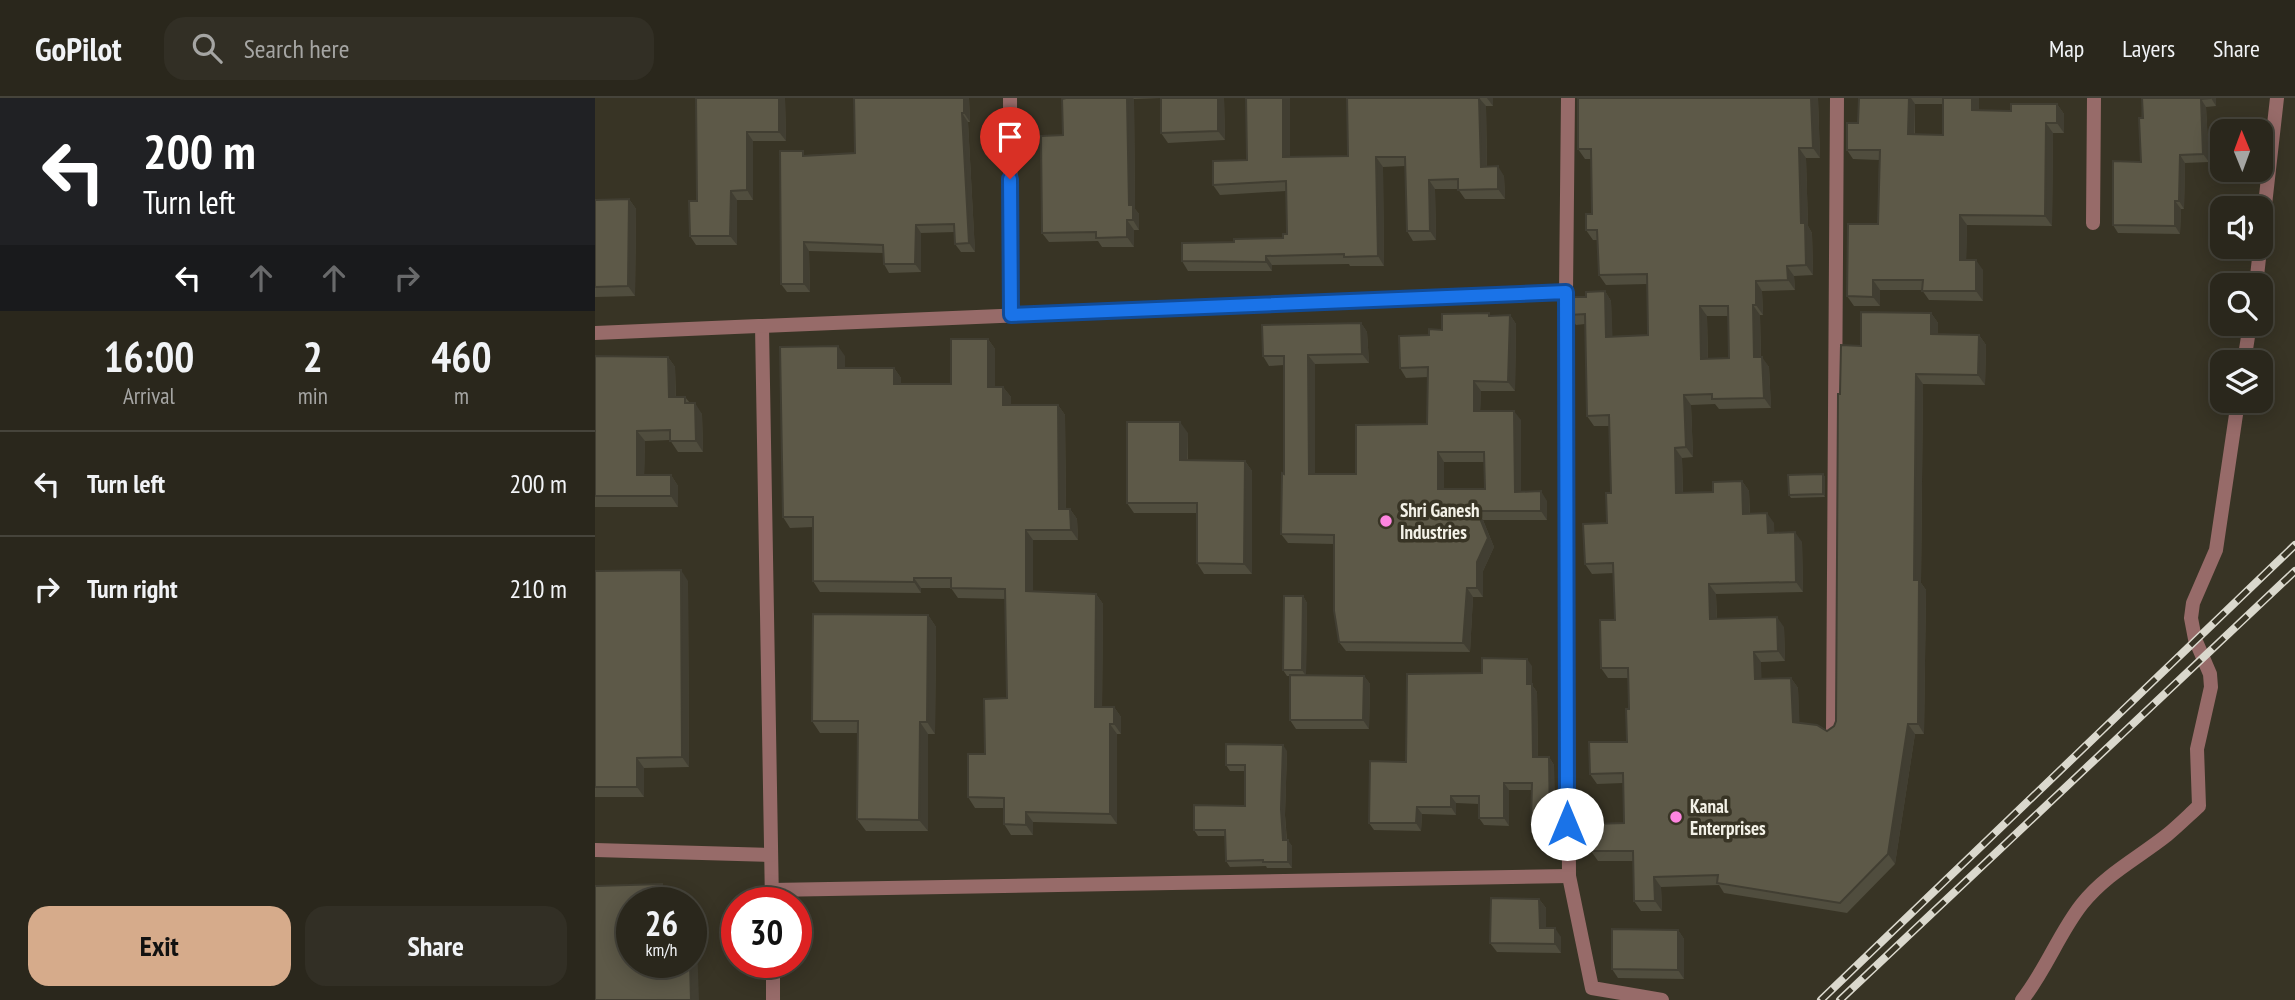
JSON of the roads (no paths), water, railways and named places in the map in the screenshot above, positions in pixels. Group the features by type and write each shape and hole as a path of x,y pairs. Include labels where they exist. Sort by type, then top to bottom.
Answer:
{"street":[{"path":"1010,98 1011,315"},
{"path":"1568,98 1566,292 1569,876 1591,988 1663,1000"},
{"path":"1833,731 1837,98"},
{"path":"2093,223 2094,98"},
{"path":"2257,273 2277,98"},
{"path":"595,333 1566,292"},
{"path":"762,326 771,887"},
{"path":"2022,1000 2052,956 2065,929 2103,881 2167,835 2199,806 2197,749 2211,687 2210,674 2191,618 2193,603 2216,550 2236,413"},
{"path":"595,850 771,855"},
{"path":"812,896 1569,876"},
{"path":"773,978 773,1000"}],"railway":[{"path":"1821,1000 2295,545"},
{"path":"1840,1000 2295,571"}],"place":[{"name":"Shri Ganesh Industries","path":"1386,521"},
{"name":"Kanal Enterprises","path":"1676,817"}]}
